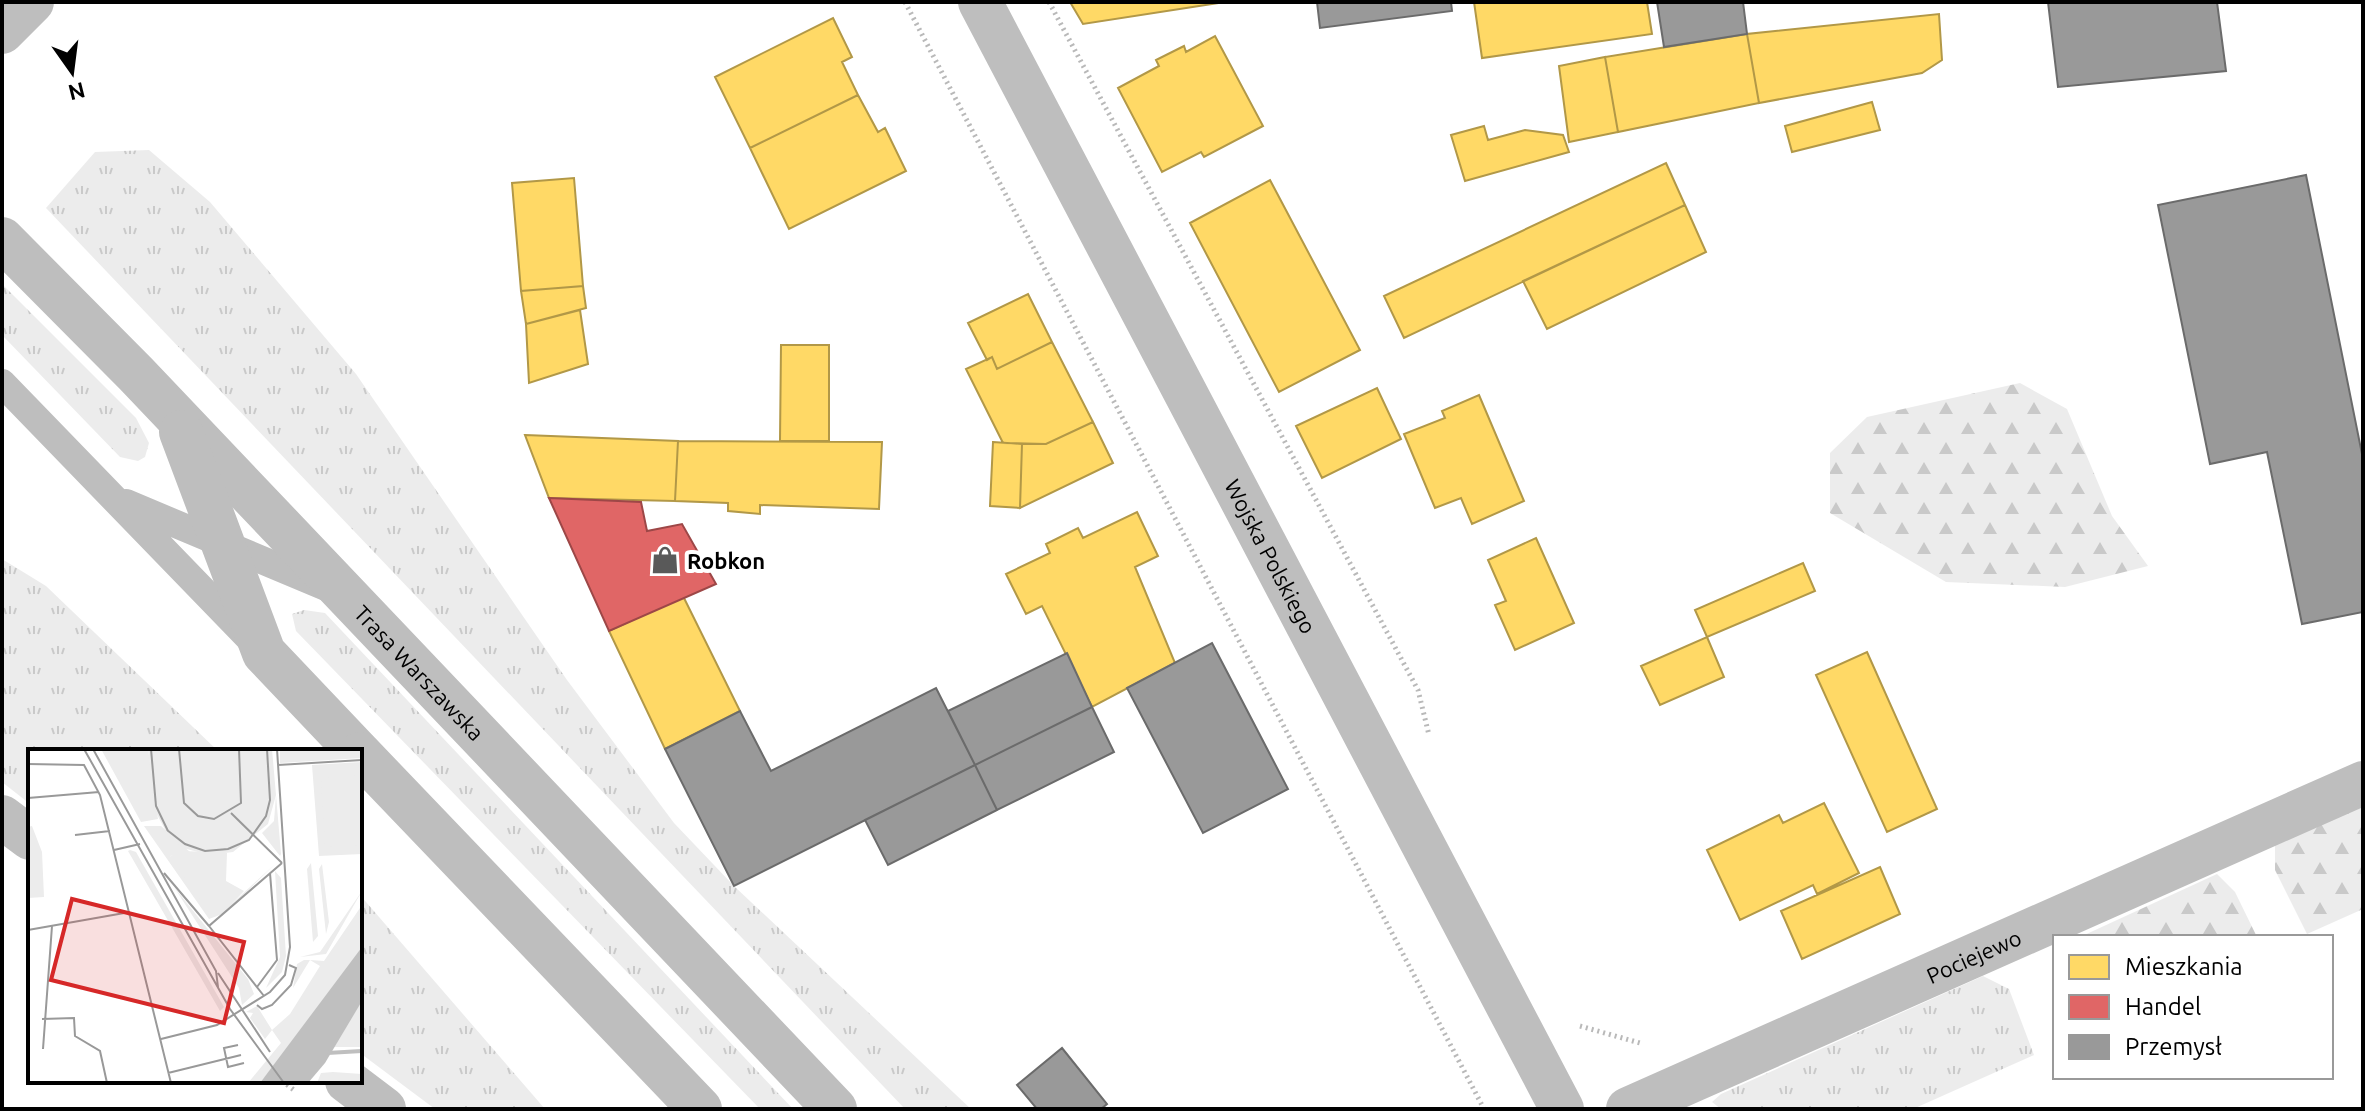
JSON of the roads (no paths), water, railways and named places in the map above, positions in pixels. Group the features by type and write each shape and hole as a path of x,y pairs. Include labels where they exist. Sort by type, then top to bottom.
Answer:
{"street":[{"path":"2,32 32,2"},
{"name":"Wojska Polskiego","path":"980,2 1562,1109"},
{"name":"Trasa Warszawska","path":"2,239 174,415 835,1109"},
{"path":"174,415 264,653 356,749"},
{"path":"362,755 700,1109"},
{"name":"Pociejewo","path":"1628,1109 2363,783"},
{"path":"2,817 28,836"},
{"path":"350,1083 384,1109"}],"lane":[{"path":"2,383 264,653"},
{"path":"117,499 347,596"}],"place":[{"name":"Robkon","path":"665,560"}]}
